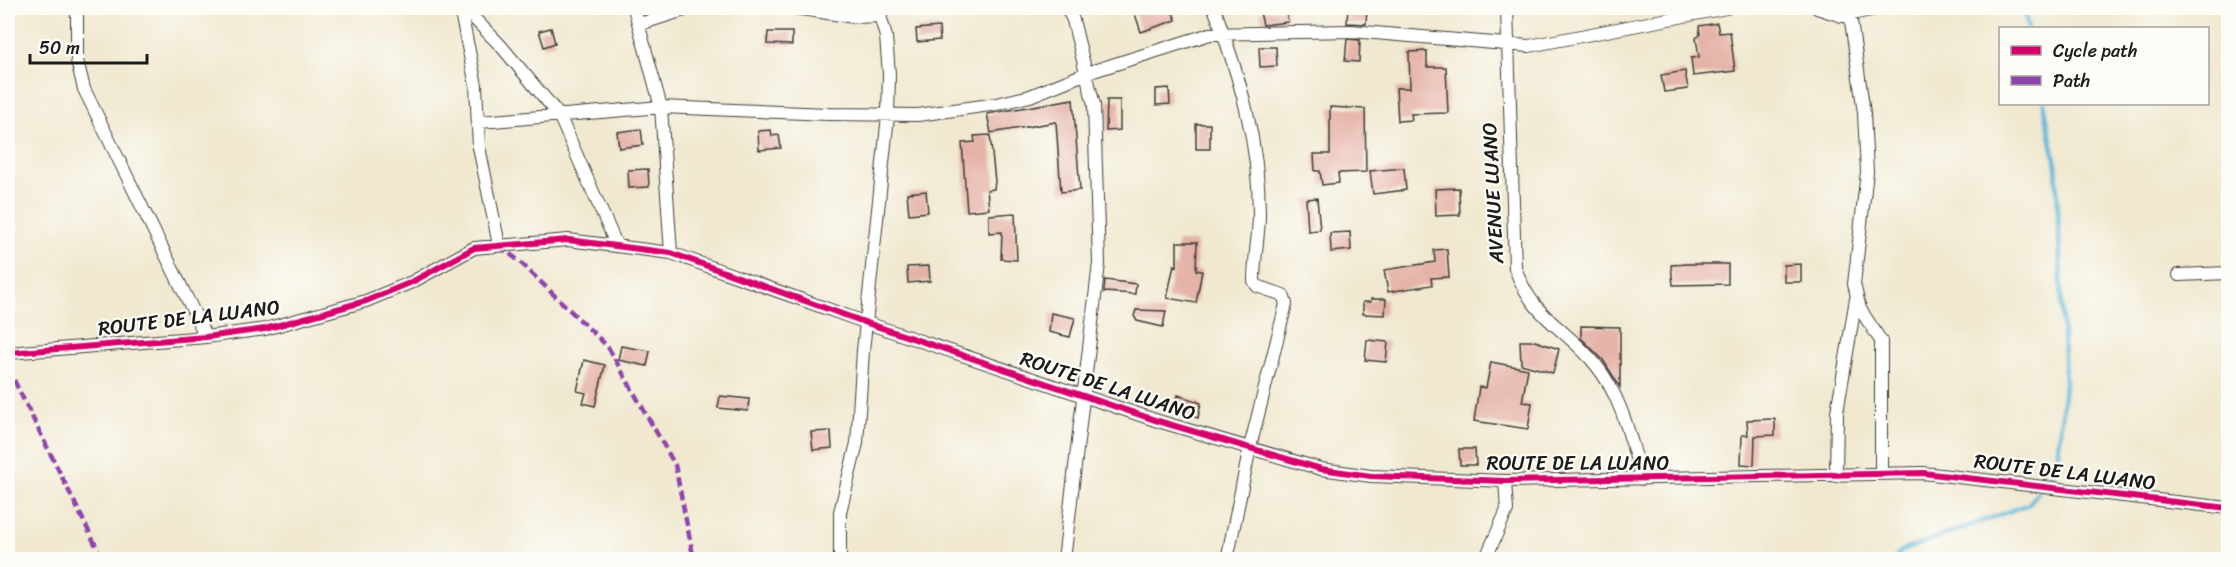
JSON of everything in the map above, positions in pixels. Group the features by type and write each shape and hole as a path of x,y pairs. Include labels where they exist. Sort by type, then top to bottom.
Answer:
{"street":[{"path":"77,8 77,60 84,89 206,337"},
{"path":"462,8 501,46 559,116 616,244"},
{"path":"462,8 480,122 479,147 499,245"},
{"path":"634,8 661,107 671,252"},
{"path":"640,24 690,8"},
{"path":"795,8 854,17 879,12 889,74 888,116 861,364 857,443 850,462 840,512 840,560"},
{"path":"1064,560 1099,263 1094,105 1087,73 1067,8"},
{"path":"1214,8 1244,92 1252,129 1259,211 1254,281 1257,286 1280,293 1286,298 1250,447 1227,560"},
{"name":"AVENUE LUANO","path":"1507,8 1515,268 1530,302 1584,352 1608,383 1628,431 1641,479"},
{"path":"480,122 661,107 888,116 998,104 1030,96 1087,73 1196,37 1223,33 1351,31 1541,44 1726,8"},
{"path":"1817,8 1837,16 1881,8"},
{"path":"1836,476 1837,412 1856,298 1854,263 1867,172 1864,113 1850,14"},
{"name":"ROUTE DE LA LUANO","path":"8,353 206,337 265,329 366,301 412,282 474,248 568,240 671,252 867,323 1158,421 1321,469 1345,473 1505,481 1881,474 1956,475 2229,508"},
{"path":"2179,275 2229,273"},
{"path":"1856,298 1881,341 1881,474"},
{"path":"1485,560 1507,510 1505,481"}],"building":[{"path":"1145,8 1171,8 1176,20 1141,32 1134,11"},
{"path":"1286,8 1288,22 1263,25 1260,12"},
{"path":"1348,8 1367,8 1366,24 1347,23"},
{"path":"1717,23 1719,33 1730,32 1735,71 1693,76 1691,58 1699,57 1696,38 1700,35 1699,26"},
{"path":"939,27 940,40 917,42 916,29"},
{"path":"551,28 555,43 544,47 539,31"},
{"path":"768,32 792,32 792,45 767,44"},
{"path":"1347,39 1360,40 1359,62 1345,61"},
{"path":"1259,47 1276,47 1277,66 1260,67"},
{"path":"1427,51 1427,67 1446,67 1448,113 1411,114 1412,120 1398,121 1396,88 1410,88 1409,52"},
{"path":"1685,71 1688,89 1664,92 1661,75"},
{"path":"1169,88 1170,104 1156,105 1156,89"},
{"path":"1073,99 1080,190 1061,192 1056,122 991,133 987,114"},
{"path":"1107,100 1120,100 1120,130 1106,131"},
{"path":"1330,107 1365,109 1366,172 1338,173 1339,183 1322,185 1320,171 1315,171 1314,154 1330,154"},
{"path":"1196,124 1210,124 1210,149 1196,149"},
{"path":"641,129 643,145 619,148 617,132"},
{"path":"771,130 772,136 779,135 781,148 759,150 758,131"},
{"path":"990,135 995,181 994,189 987,190 989,209 967,211 962,143 975,142 974,136"},
{"path":"1404,168 1406,190 1373,194 1370,171"},
{"path":"648,169 649,187 629,188 628,170"},
{"path":"1459,188 1460,215 1436,216 1435,189"},
{"path":"926,191 928,212 909,214 907,193"},
{"path":"1317,198 1320,230 1308,231 1306,199"},
{"path":"1015,213 1017,260 1001,259 1002,232 989,233 989,215"},
{"path":"1350,232 1351,250 1331,252 1330,233"},
{"path":"1177,242 1197,242 1196,270 1202,271 1196,303 1167,298 1174,265 1177,266"},
{"path":"1447,249 1449,277 1431,278 1432,285 1388,292 1384,270 1435,262 1434,250"},
{"path":"1728,264 1728,284 1673,285 1671,265"},
{"path":"1801,264 1801,282 1784,282 1784,265"},
{"path":"929,266 930,281 908,283 907,267"},
{"path":"1105,280 1136,284 1135,294 1104,292"},
{"path":"1371,299 1386,299 1385,315 1363,314 1363,302 1371,302"},
{"path":"1136,310 1166,311 1163,327 1137,321 1134,316"},
{"path":"1051,313 1075,318 1070,337 1049,332"},
{"path":"1581,326 1620,327 1620,387 1603,360 1581,338"},
{"path":"1367,340 1388,342 1386,362 1365,360"},
{"path":"1520,341 1535,341 1559,349 1553,373 1521,364"},
{"path":"621,346 650,351 647,366 618,360"},
{"path":"584,360 605,365 595,406 583,403 586,393 577,391"},
{"path":"1491,362 1528,369 1522,402 1532,403 1528,429 1474,421 1479,387 1486,388"},
{"path":"1178,395 1201,403 1198,418 1175,410"},
{"path":"720,396 749,399 748,411 718,408"},
{"path":"1775,419 1775,435 1755,436 1754,465 1741,464 1742,435 1748,435 1747,420"},
{"path":"831,431 832,448 813,450 811,432"},
{"path":"1459,449 1475,449 1476,465 1460,465"}],"waterway":[{"path":"2024,8 2028,27"},
{"path":"1894,560 1901,551 2029,504 2056,468 2065,383 2056,165 2044,105"}],"marked path":[{"path":"499,246 518,260 608,347 675,465 694,560"},
{"path":"8,368 103,560"}],"cycle path":[{"path":"8,353 206,337 265,329 366,301 412,282 474,248 568,240 671,253 867,323 1158,421 1321,469 1371,476 1505,481 1923,473 2228,508"}]}
